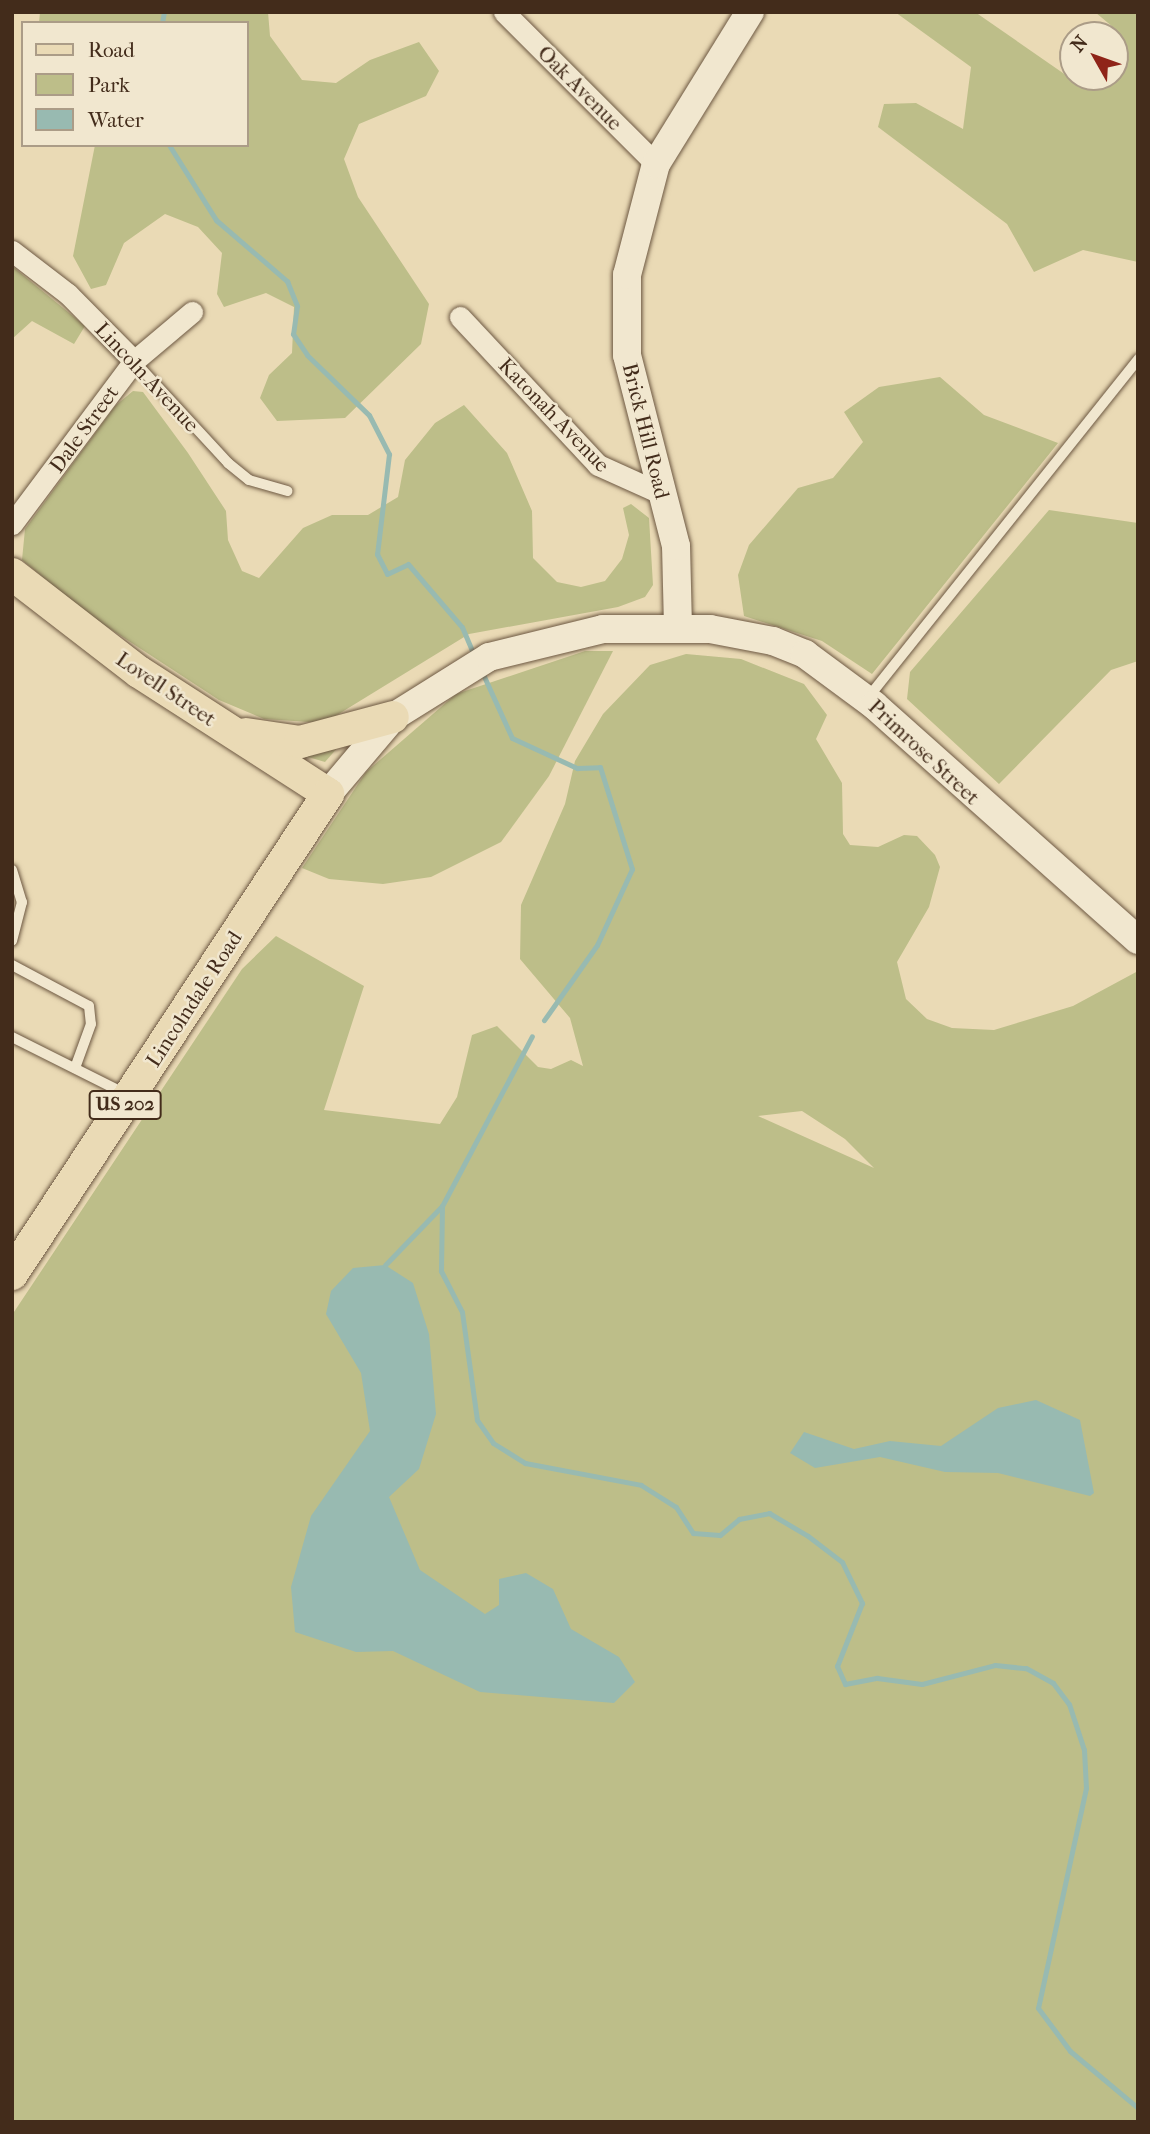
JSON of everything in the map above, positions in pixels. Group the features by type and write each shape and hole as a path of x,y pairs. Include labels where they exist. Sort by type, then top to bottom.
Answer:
{"main road":[{"name":"Brick Hill Road","path":"678,628 676,546 634,396 625,314 633,235 656,164 750,12"},
{"name":"Lovell Street","path":"12,574 63,618 327,794"},
{"name":"Primrose Street","path":"327,794 393,717 477,662 518,648 603,629 678,628 773,641 806,654 867,699 1138,940"},
{"path":"217,722 273,742 300,742 393,717"},
{"name":"Lincolndale Road","path":"12,1274 327,794"}],"street":[{"name":"Oak Avenue","path":"504,12 656,164"},
{"name":"Lincoln Avenue","path":"12,251 68,294 134,361"},
{"name":"Dale Street","path":"12,524 134,361 192,312"},
{"name":"Katonah Avenue","path":"460,317 598,465 616,478 660,493"}],"lane":[{"path":"867,699 1138,359"},
{"name":"Lincoln Avenue","path":"134,361 228,463 249,480 287,491"},
{"path":"12,870 22,902 12,941"},
{"path":"12,965 89,1006 91,1024 75,1068"},
{"path":"12,1037 131,1096"}],"green space":[{"path":"40,12 268,12 270,36 302,80 336,83 370,60 419,42 439,71 426,96 359,124 344,159 358,197 429,304 421,344 345,418 277,421 260,398 269,375 292,353 294,307 266,293 224,307 217,294 222,253 198,227 165,214 124,243 106,285 91,289 73,256 95,147 248,147 248,21 39,21"},
{"path":"895,12 975,12 1059,70 1059,91 1129,91 1129,21 1106,21 1095,12 1138,12 1138,262 1083,250 1034,272 1007,224 878,127 884,104 916,103 963,129 971,67"},
{"path":"12,266 85,326 74,344 32,321 12,339"},
{"path":"940,377 984,415 1058,443 872,674 822,641 744,616 738,575 749,545 798,488 833,478 863,442 844,412 879,387"},
{"path":"133,391 143,392 188,453 226,511 228,540 242,571 259,578 303,528 332,515 368,515 398,497 405,460 435,423 464,405 507,453 532,511 533,558 557,582 581,587 605,581 622,559 629,535 623,508 631,504 649,518 653,585 645,597 618,607 469,634 324,723 264,719 219,700 89,615 22,560 25,529 115,406"},
{"path":"1049,510 1138,523 1138,661 1111,670 999,784 907,699 910,672"},
{"path":"585,651 613,651 549,776 501,842 431,877 383,884 329,879 302,868 366,772 456,694"},
{"path":"686,654 741,659 804,684 827,715 816,739 842,783 843,834 850,845 878,847 904,835 917,836 935,855 940,867 929,907 897,962 906,999 927,1019 952,1028 994,1030 1073,1006 1138,971 1138,2122 12,2122 12,1315 242,969 276,936 364,986 324,1110 440,1124 457,1097 472,1035 497,1026 538,1067 551,1069 571,1060 583,1066 570,1018 520,959 521,905 565,804 575,761 603,714 650,665","holes":["802,1111 845,1139 874,1168 758,1116"]},
{"path":"339,746 325,762 298,754"}],"water":[{"path":"385,1265 413,1283 429,1334 436,1414 419,1469 389,1497 420,1570 485,1614 499,1605 499,1579 526,1573 553,1589 571,1629 619,1657 635,1682 614,1703 480,1692 393,1651 356,1652 295,1632 291,1587 311,1516 370,1431 361,1373 326,1314 331,1291 353,1268"},
{"path":"1036,1400 1080,1420 1094,1493 1090,1496 998,1473 945,1472 880,1457 815,1468 790,1453 804,1432 854,1449 890,1441 941,1446 998,1408"}],"waterway":[{"path":"162,21 164,12"},
{"path":"170,147 216,220 287,281 297,306 293,334 307,355 369,415 389,454 377,554 387,574 408,564 462,627 475,657"},
{"path":"482,672 512,738 577,768 600,767 632,869 597,945 544,1020"},
{"path":"385,1265 442,1206 532,1036"},
{"path":"442,1206 441,1271 462,1312 477,1420 493,1443 525,1463 641,1485 676,1507 693,1533 720,1535 739,1519 769,1513 808,1536 842,1562 862,1603 837,1666 845,1684 877,1678 922,1684 995,1665 1026,1668 1053,1683 1069,1704 1084,1750 1086,1788 1038,2008 1070,2051 1138,2108"}]}
